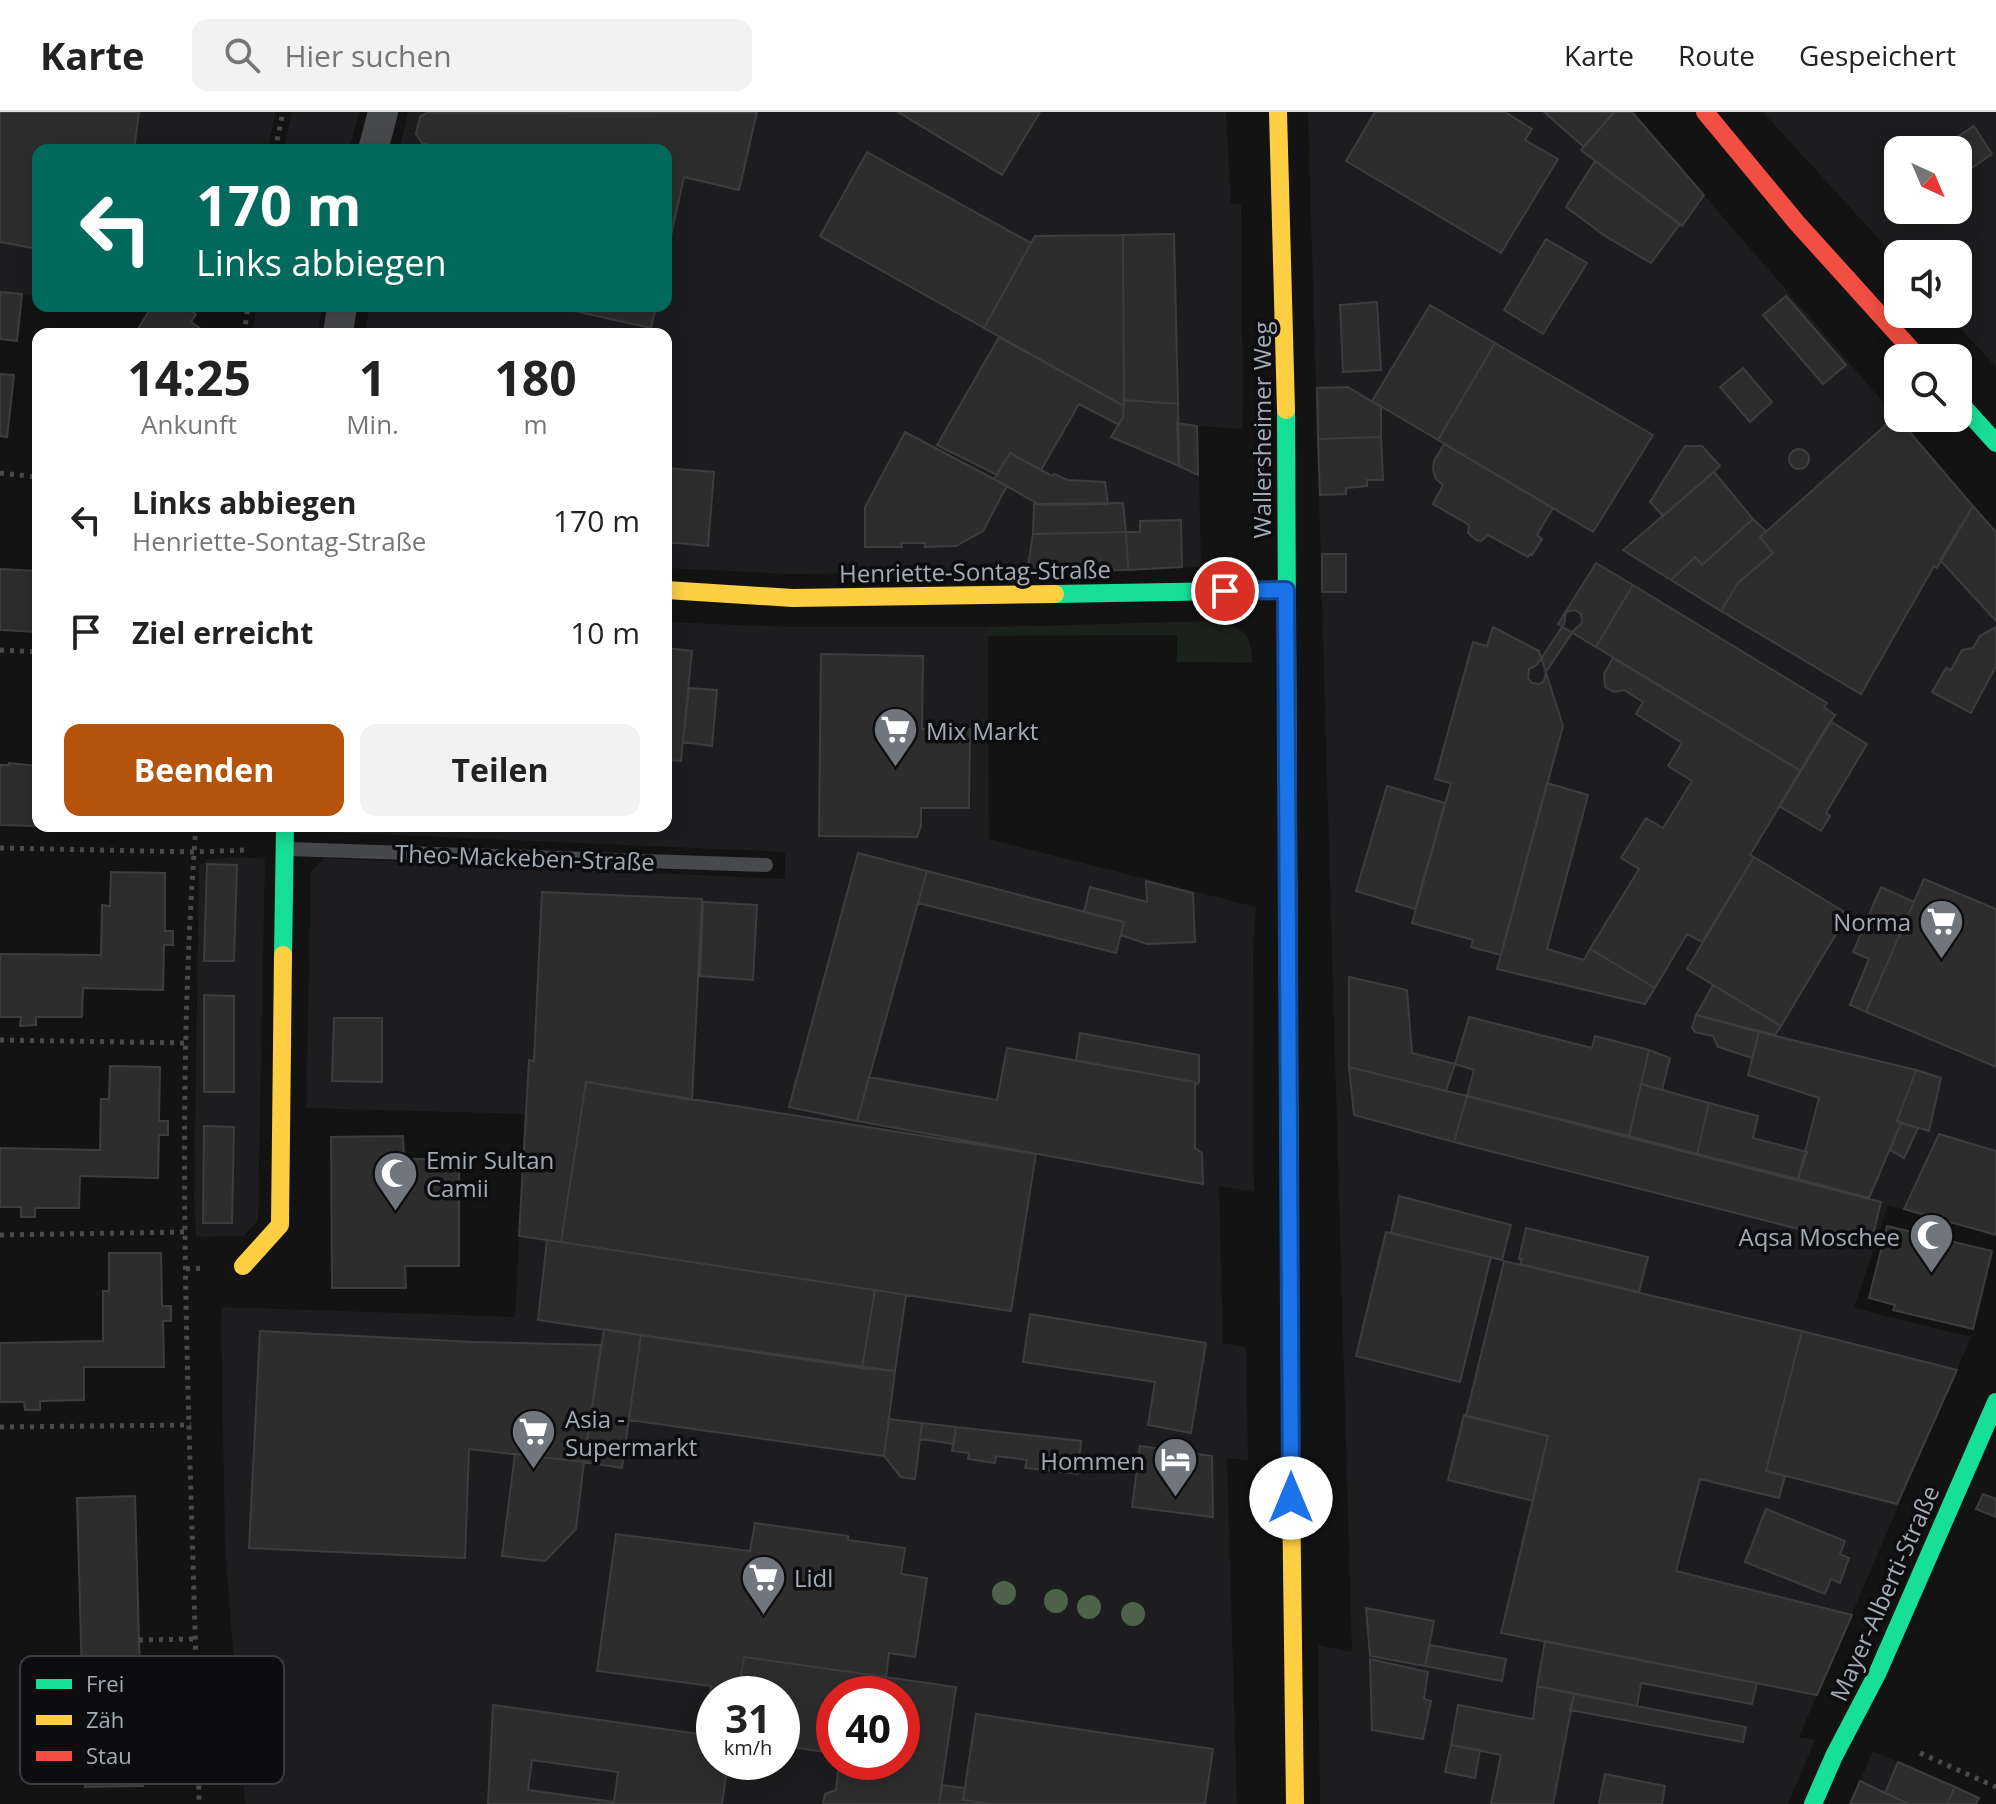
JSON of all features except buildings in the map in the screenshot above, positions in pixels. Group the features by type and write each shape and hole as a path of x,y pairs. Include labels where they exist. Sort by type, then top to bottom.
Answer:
{"street":[{"path":"375,144 383,112"},
{"name":"Wallersheimer Weg","path":"1278,112 1288,479 1286,590 1295,1804"},
{"path":"1705,112 1797,223 1906,344"},
{"path":"1972,416 1996,443"},
{"name":"Henriette-Sontag-Straße","path":"672,590 793,598 1286,590"},
{"path":"243,1266 280,1225 285,832"},
{"name":"Mayer-Alberti-Straße","path":"1813,1804 1878,1672 1996,1402"}],"lane":[{"name":"Theo-Mackeben-Straße","path":"284,848 766,865"}],"path":[{"path":"276,144 283,112"},
{"path":"0,473 32,476"},
{"path":"0,650 32,652"},
{"path":"195,1656 184,1232 185,1043 196,832"},
{"path":"0,848 194,852 284,848"},
{"path":"0,1040 185,1043"},
{"path":"0,1235 184,1232"},
{"path":"0,1427 191,1425"},
{"path":"139,1640 195,1639"},
{"path":"1920,1753 1996,1787"},
{"path":"199,1784 199,1804"}],"shaded area":[{"path":"0,112 276,112 268,144 32,144 32,295 0,292"},
{"path":"292,112 359,112 351,144 284,144"},
{"path":"408,112 1226,112 1231,204 1241,204 1243,429 1198,426 1201,567 791,574 672,568 672,328 366,328 368,312 672,312 672,144 400,144"},
{"path":"1308,112 1632,112 1884,403 1884,432 1909,432 1996,532 1996,1235 1888,1205 1854,1308 1971,1337 1799,1737 1815,1740 1788,1804 1320,1804 1318,1645 1352,1652"},
{"path":"1763,112 1996,112 1996,367 1960,328 1972,328 1972,240 1884,240 1884,245"},
{"path":"255,312 321,312 319,328 254,328"},
{"path":"1217,621 1245,634 1251,645 1252,663 1177,662 1177,635 988,636 988,627"},
{"path":"672,622 790,627 988,627 989,839 1256,907 1253,951 1254,1192 1219,1186 1223,1343 1246,1347 1248,1460 1227,1458 1237,1804 245,1804 243,1784 284,1784 284,1656 233,1656 225,1547 221,1307 515,1317 526,1114 306,1108 311,872 325,858 785,879 785,852 327,832 672,832"},
{"path":"207,859 265,859 258,1220 244,1236 196,1237 199,866"},
{"path":"1873,1751 1979,1798 1976,1804 1850,1804"}],"traffic: fast":[{"path":"1286,410 1291,1485"},
{"path":"1972,416 1996,443"},
{"path":"1055,594 1286,590"},
{"path":"283,955 285,832"},
{"path":"1813,1804 1878,1672 1996,1402"}],"traffic: slow":[{"path":"1278,112 1286,410"},
{"path":"672,590 793,598 1055,594"},
{"path":"243,1266 280,1225 283,955"},
{"path":"1291,1485 1295,1804"}],"traffic: jam":[{"path":"1705,112 1797,223 1906,344"}],"place":[{"name":"Mix Markt","path":"895,769"},
{"name":"Norma","path":"1942,960"},
{"name":"Emir Sultan Camii","path":"395,1212"},
{"name":"Aqsa Moschee","path":"1931,1275"},
{"name":"Asia - Supermarkt","path":"534,1471"},
{"name":"Hommen","path":"1176,1499"},
{"name":"Lidl","path":"763,1616"}],"route":[{"path":"1225,591 1286,590 1291,1498"}]}
